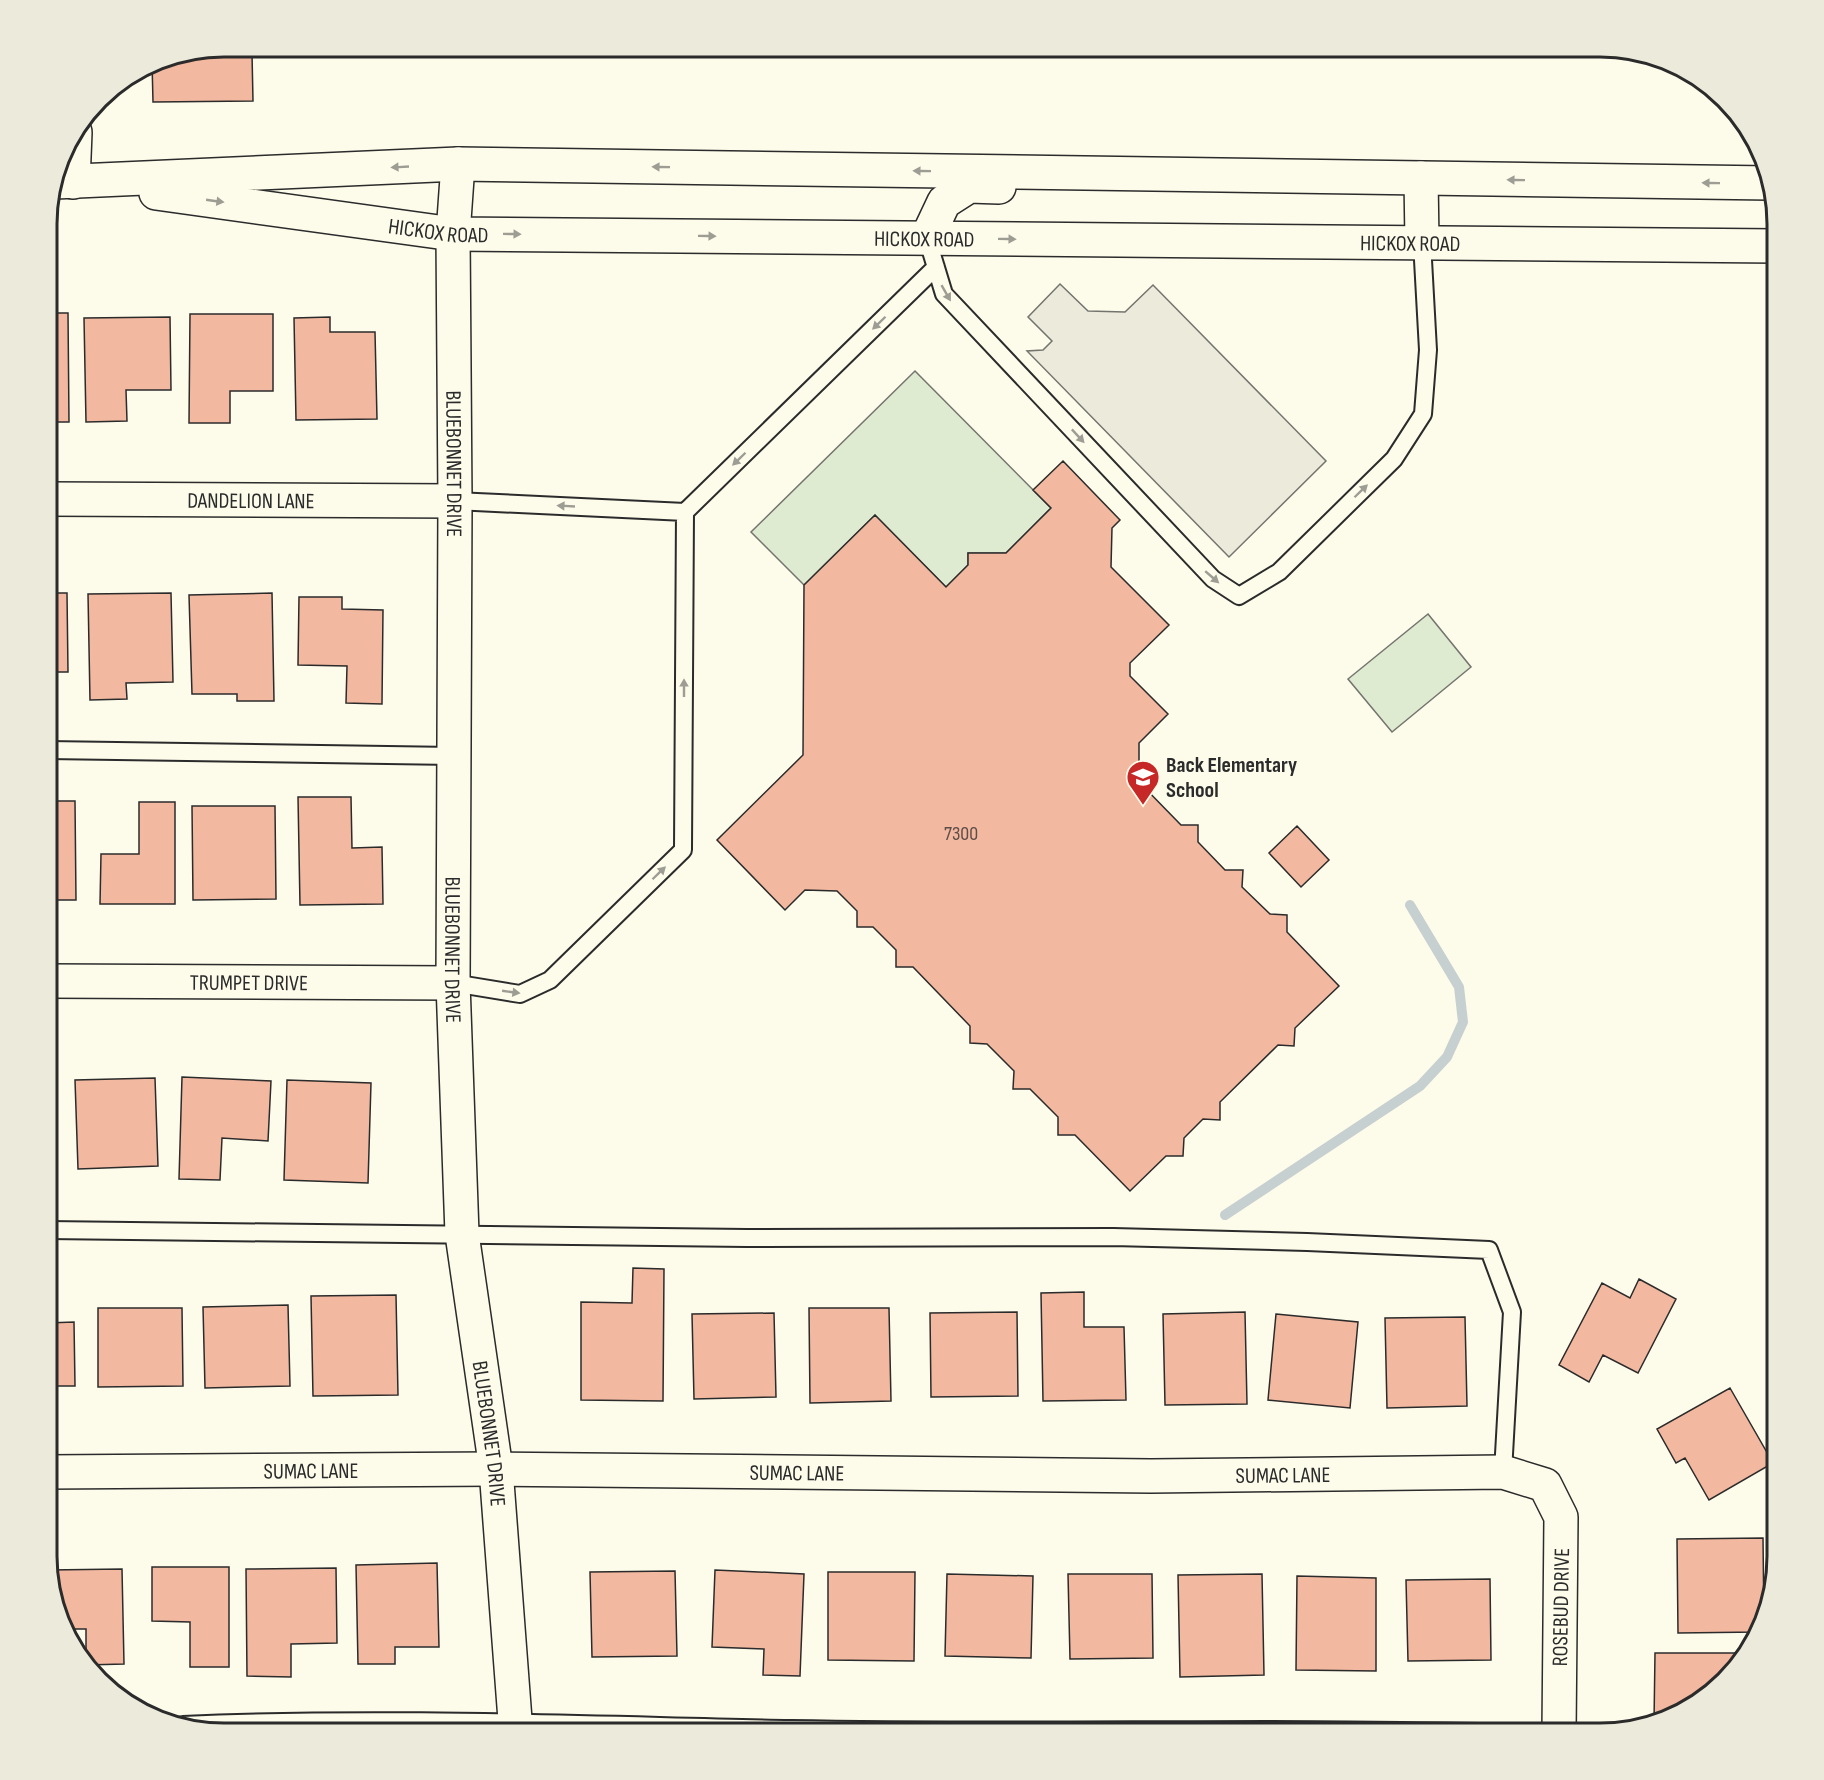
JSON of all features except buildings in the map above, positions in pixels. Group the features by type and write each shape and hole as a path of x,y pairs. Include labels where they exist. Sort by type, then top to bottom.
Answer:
{"street":[{"path":"64,182 458,164 1762,183"},
{"name":"BLUEBONNET DRIVE","path":"458,164 453,234 455,501 453,983 462,1234 496,1469 516,1723"},
{"path":"931,253 944,202 969,186 1299,193 1326,176"},
{"path":"1421,178 1422,242"},
{"name":"HICKOX ROAD","path":"64,182 453,234 931,253 1422,242 1767,246"},
{"name":"DANDELION LANE","path":"57,499 455,501"},
{"name":"TRUMPET DRIVE","path":"57,981 453,983"},
{"name":"SUMAC LANE","path":"57,1472 496,1469 1151,1476 1503,1472 1545,1485"},
{"name":"ROSEBUD DRIVE","path":"1545,1485 1561,1517 1559,1723"}],"lane":[{"path":"453,983 520,994 550,980 683,850 685,512 931,253 944,294 1213,579 1239,596 1279,572 1394,459 1423,414 1428,350 1422,242"},
{"path":"455,501 685,512"},
{"path":"57,750 454,756"},
{"path":"57,1230 771,1238 1113,1237 1489,1250 1512,1311 1503,1472"},
{"path":"232,1723 281,1721 340,1723"}],"green space":[{"path":"915,371 1051,508 1006,553 968,553 968,565 946,587 875,515 804,585 751,532"},
{"path":"1428,614 1471,667 1392,732 1348,679"}],"shaded area":[{"path":"1060,284 1088,311 1125,312 1153,285 1326,461 1229,557 1027,351 1043,350 1052,341 1028,317"}],"waterway":[{"path":"1225,1215 1420,1086 1447,1057 1463,1022 1459,987 1410,905"}],"place":[{"name":"Back Elementary School","path":"1143,806"}]}
